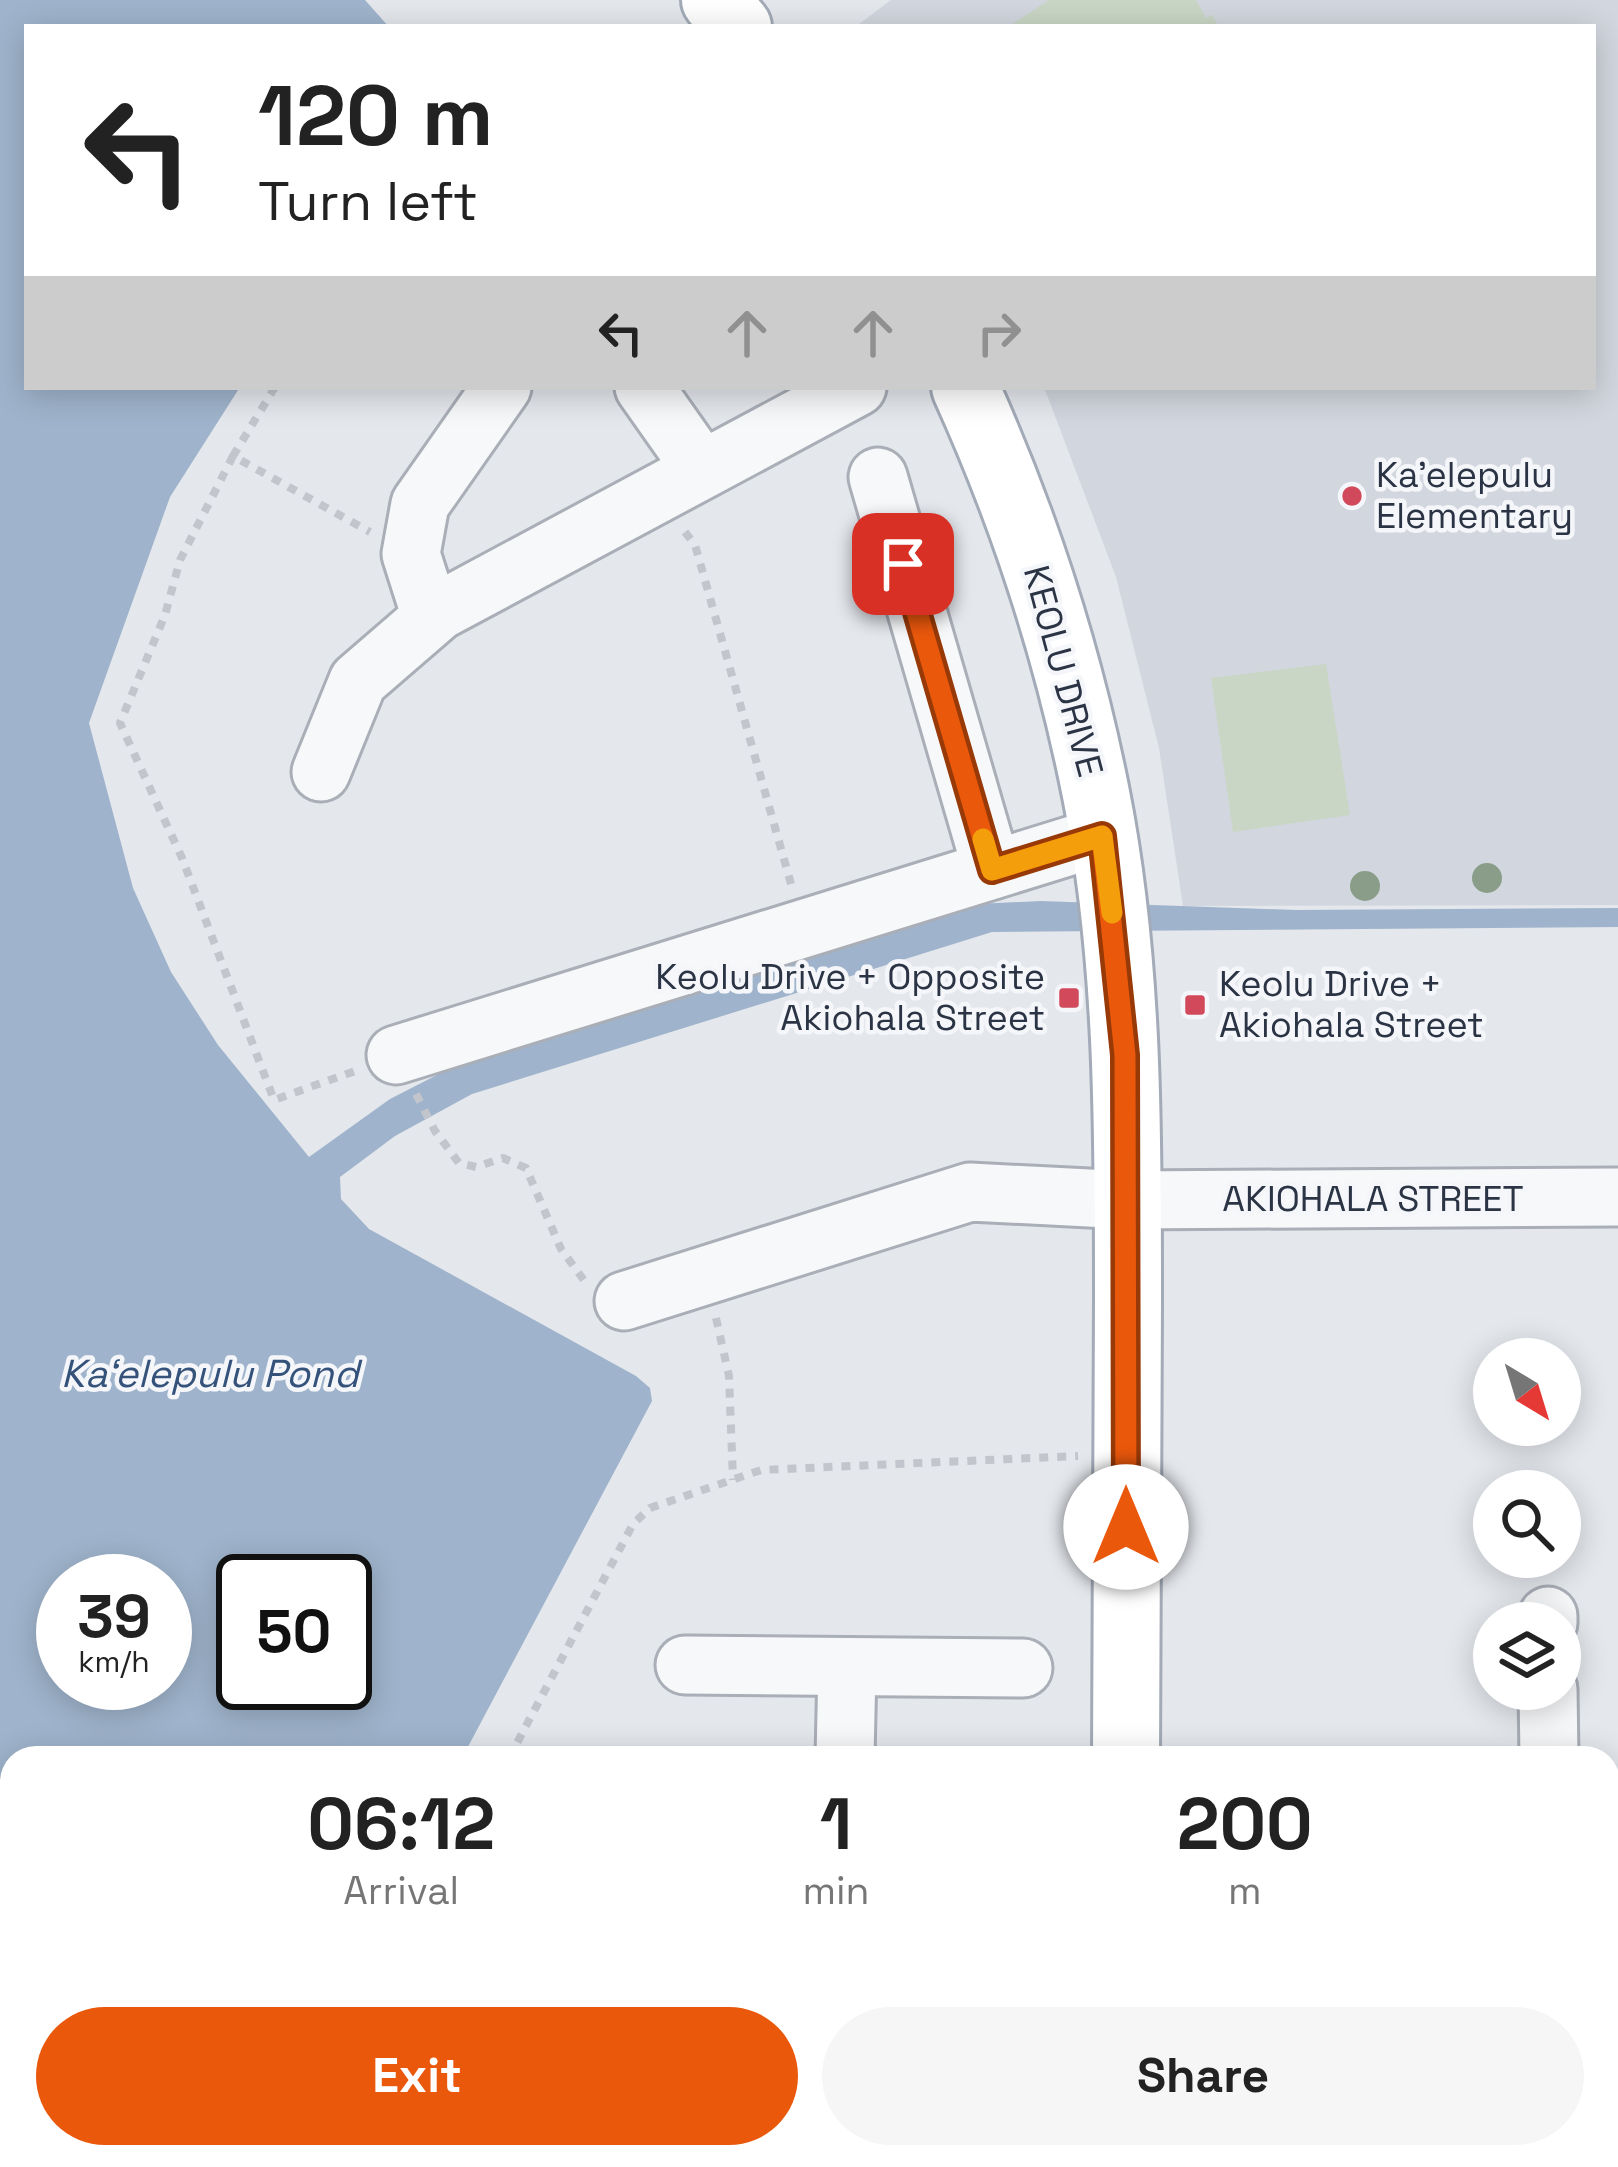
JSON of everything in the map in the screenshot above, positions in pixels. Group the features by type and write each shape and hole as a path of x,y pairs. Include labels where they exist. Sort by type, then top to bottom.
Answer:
{"main road":[{"path":"715,0 735,24"},
{"name":"KEOLU DRIVE","path":"966,390 1013,500 1048,601 1106,858 1119,974 1128,1200 1126,1746"}],"street":[{"path":"431,617 411,554 420,504 500,390"},
{"path":"645,390 678,481"},
{"path":"320,772 358,681 431,617 851,390"},
{"path":"878,477 992,870"},
{"path":"402,1066 804,928 992,870 1106,858"},
{"name":"AKIOHALA STREET","path":"624,1301 970,1192 1128,1200 1618,1197"},
{"path":"686,1665 1023,1668"},
{"path":"845,1746 847,1667"},
{"path":"1548,1710 1549,1746"}],"path":[{"path":"273,390 232,457 180,560 165,615 120,723 182,858 274,1100 402,1066 435,1131 459,1163 476,1167 503,1158 526,1168 553,1232 583,1281 600,1287 617,1285 624,1301"},
{"path":"232,457 411,554"},
{"path":"678,481 804,928"},
{"path":"704,1276 729,1376 733,1480"},
{"path":"515,1746 633,1523 650,1508 760,1471 1127,1454"}],"shaded area":[{"name":"Ka'elepulu Elementary","path":"891,0 1618,0 1618,905 1183,906 1159,748 1116,577 1045,390 1596,390 1596,24 859,24"}],"green space":[{"path":"1049,0 1196,0 1206,18 1212,15 1217,24 1013,24"},
{"path":"1326,664 1350,815 1233,832 1211,678"}],"water":[{"name":"Kaʻelepulu Pond","path":"0,0 365,0 386,24 24,24 24,390 238,390 170,497 89,723 133,888 171,972 218,1045 309,1157 390,1099 472,1057 976,904 1041,901 1296,910 1618,908 1618,927 992,932 472,1094 395,1136 340,1177 341,1199 369,1229 650,1388 652,1401 468,1746 0,1746"}],"slow traffic":[{"path":"983,839 992,870 1102,836 1112,913"}],"place":[{"name":"Ka'elepulu Elementary","path":"1352,496"},
{"name":"Keolu Drive + Opposite Akiohala Street","path":"1069,998"},
{"name":"Keolu Drive + Akiohala Street","path":"1195,1005"}],"route":[{"path":"903,564 992,870 1102,836 1125,1055 1126,1527"}]}
